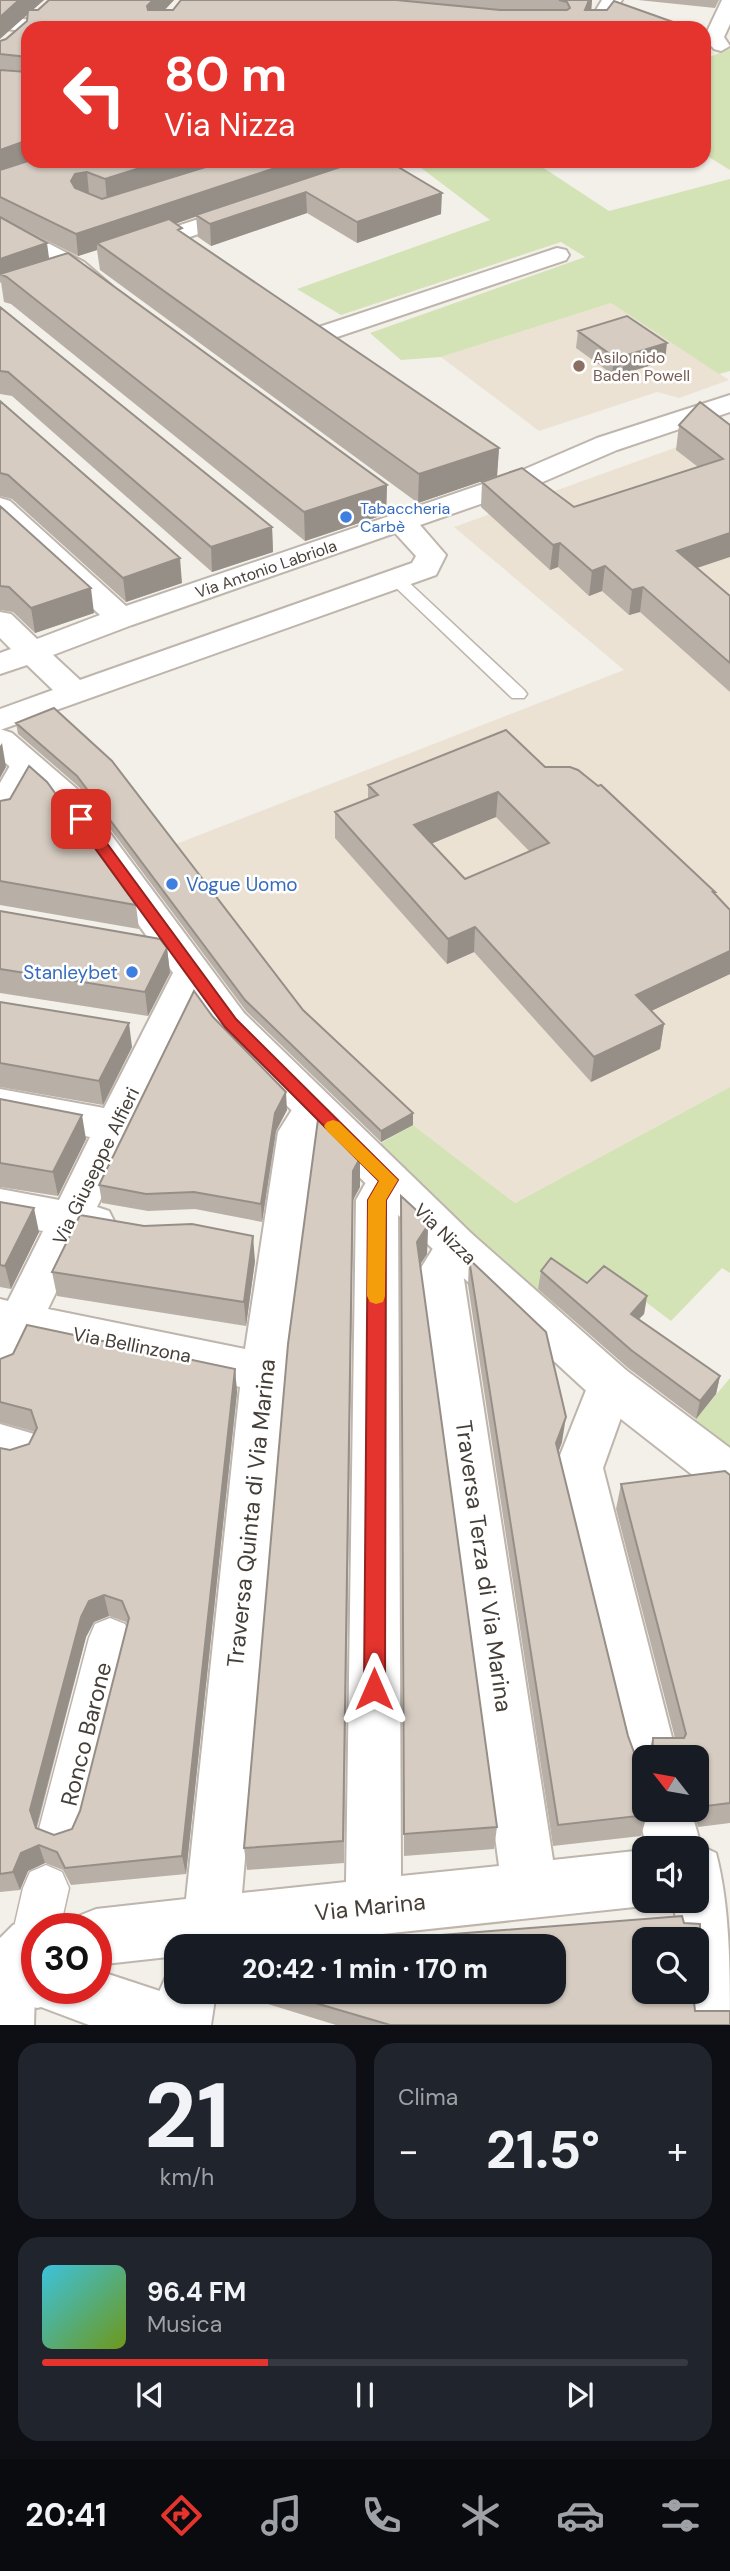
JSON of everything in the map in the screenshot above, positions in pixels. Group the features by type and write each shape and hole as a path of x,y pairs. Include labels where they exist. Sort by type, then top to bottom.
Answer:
{"street":[{"path":"600,21 612,0"},
{"path":"714,46 714,38 730,2"},
{"path":"35,21 47,10"},
{"path":"0,22 21,26"},
{"path":"13,43 21,35"},
{"path":"50,276 273,201"},
{"path":"0,225 75,267 120,301"},
{"path":"174,234 197,249"},
{"path":"322,334 557,255"},
{"path":"299,318 345,350"},
{"name":"Via Antonio Labriola","path":"0,664 121,618 199,579 291,548 528,478 607,444 730,404"},
{"path":"505,462 528,478"},
{"path":"0,507 121,618"},
{"path":"0,814 6,743 75,693 425,569 431,555 403,514"},
{"path":"0,621 75,693"},
{"name":"Via Nizza","path":"6,743 65,797 230,1023 457,1247 610,1384 730,1476"},
{"path":"136,943 184,960"},
{"name":"Via Giuseppe Alfieri","path":"0,1362 10,1320 70,1219 160,1035 184,960"},
{"path":"120,1029 160,1035"},
{"path":"0,1104 116,1126"},
{"name":"Traversa Quinta di Via Marina","path":"202,1932 264,1372 264,1242 298,1132 314,1108"},
{"path":"373,1906 377,1200 389,1180"},
{"path":"0,1206 135,1229"},
{"name":"Traversa Terza di Via Marina","path":"457,1247 441,1271 530,1890"},
{"name":"Via Bellinzona","path":"10,1320 264,1372"},
{"path":"610,1384 579,1468 648,1745"},
{"name":"Ronco Barone","path":"61,1829 110,1638"},
{"name":"Via Marina","path":"112,1936 202,1932 373,1906 632,1879"},
{"path":"41,1913 46,1888"},
{"path":"705,1913 719,2025"},
{"path":"5,2025 21,1986"},
{"path":"112,1998 182,2025 186,2004"}],"lane":[{"path":"396,579 519,694"}],"shaded area":[{"name":"Asilo nido Baden Powell","path":"611,303 729,380 679,398 657,392 539,431 441,357"},
{"path":"730,428 730,1087 515,1203 413,1125 296,1014 171,846 624,670 454,527"}],"green space":[{"path":"730,49 730,170 711,158 711,56"},
{"path":"421,168 544,168 609,211 730,179 730,371 719,374 611,303 441,357 401,360 370,333 585,257 561,242 341,315 297,289 490,220"},
{"path":"730,1087 730,1273 722,1268 671,1321 601,1268 552,1313 379,1144 413,1125 515,1203"},
{"path":"730,1378 730,1458 689,1427"}],"building":[{"path":"0,0 19,0 0,17"},
{"path":"49,0 153,0 147,6 148,10 173,10 181,0 396,0 500,10 567,10 570,8 567,2 559,0 589,0 585,10 607,10 614,1 670,21 27,21 28,10 38,10"},
{"path":"21,26 21,56 0,54 0,41"},
{"path":"0,70 21,72 21,142 0,150"},
{"path":"21,163 21,168 140,168 105,179 87,172 75,174 71,181 75,188 102,199 202,168 275,168 76,234 0,197 0,170"},
{"path":"337,168 400,168 442,193 357,222 306,192 210,224 196,215"},
{"path":"0,217 47,243 0,259"},
{"path":"169,219 182,228 178,230 499,448 419,474 97,243"},
{"path":"68,253 387,485 304,512 0,274"},
{"path":"0,307 272,527 211,547 8,372 0,371"},
{"path":"627,316 667,343 614,357 578,331"},
{"path":"0,401 180,558 123,578 8,475 0,473"},
{"path":"700,402 730,425 730,533 677,551 730,596 730,663 643,587 632,590 605,566 592,571 560,543 553,545 482,482 522,468 574,507 723,459 679,425"},
{"path":"0,506 91,588 31,608 9,587 0,586"},
{"path":"54,708 112,761 303,1010 413,1113 381,1131 245,1000 77,776 16,723"},
{"path":"506,730 545,767 570,767 598,786 601,785 715,892 730,910 730,951 636,995 664,1024 594,1057 475,927 448,939 335,812 378,795 368,785","holes":["498,792 549,843 465,879 414,825"]},
{"path":"29,766 47,782 136,905 0,881 0,801 10,799"},
{"path":"0,911 160,939 167,948 145,992 0,969"},
{"path":"194,991 213,1017 286,1092 275,1113 261,1204 194,1192 146,1194 99,1185"},
{"path":"0,1002 129,1023 99,1081 0,1063"},
{"path":"0,1099 82,1115 53,1172 0,1163"},
{"path":"319,1112 342,1135 338,1137 360,1158 353,1171 343,1841 244,1848 288,1344"},
{"path":"401,1196 427,1220 428,1225 417,1242 497,1827 404,1834"},
{"path":"0,1202 34,1208 5,1266 0,1265"},
{"path":"80,1215 144,1226 192,1224 253,1236 244,1302 52,1272"},
{"path":"551,1258 587,1283 604,1266 647,1296 631,1314 720,1376 700,1401 631,1350 541,1271"},
{"path":"469,1259 546,1332 566,1417 556,1443 632,1747 632,1817 558,1825"},
{"path":"27,1325 235,1369 182,1856 65,1868 57,1852 39,1845 21,1853 13,1872 0,1874 0,1448 10,1450 29,1444 37,1428 31,1410 0,1402 0,1359 13,1354","holes":["104,1595 122,1601 129,1618 80,1811 72,1829 54,1835 36,1828 30,1810 81,1617 89,1601"]},
{"path":"725,1471 730,1475 730,1803 709,1806 709,1745 653,1745 653,1738 684,1738 686,1734 621,1484"},
{"path":"682,1916 684,1923 700,1924 700,1927 632,1927 632,2004 694,2004 695,2011 730,2011 730,2025 390,2025 319,2004 566,2004 566,1934 455,1934"}],"slow traffic":[{"path":"333,1126 389,1180 377,1200 376,1296"}],"place":[{"name":"Asilo nido Baden Powell","path":"579,366"},
{"name":"Tabaccheria Carbè","path":"346,517"},
{"name":"Vogue Uomo","path":"172,884"},
{"name":"Stanleybet","path":"132,972"}],"route":[{"path":"81,819 230,1023 389,1180 377,1200 374,1689"}]}
